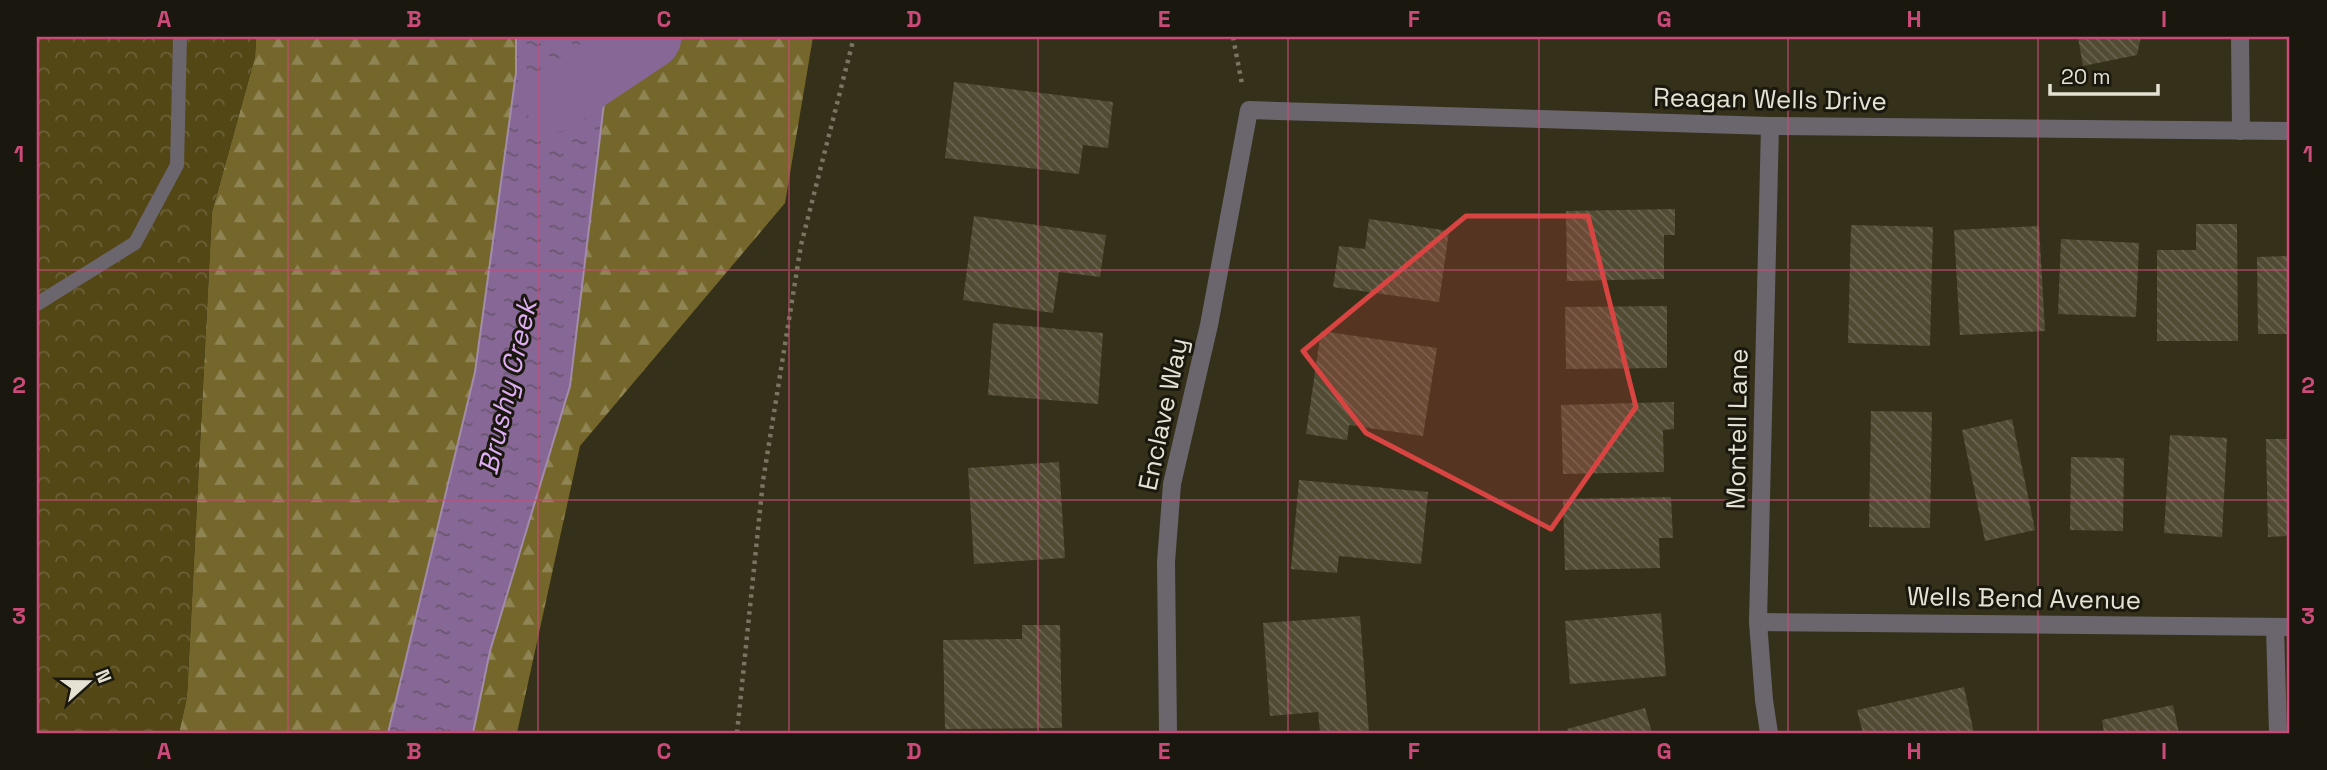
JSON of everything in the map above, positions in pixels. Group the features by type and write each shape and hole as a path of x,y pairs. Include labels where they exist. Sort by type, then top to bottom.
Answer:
{"street":[{"path":"2239,37 2241,131"},
{"name":"Reagan Wells Drive","path":"1249,110 1770,126 2290,131"},
{"name":"Enclave Way","path":"1168,733 1166,562 1172,484 1209,325 1249,110"},
{"name":"Montell Lane","path":"1769,733 1763,700 1758,622 1770,126"},
{"name":"Wells Bend Avenue","path":"1758,622 2282,627"},
{"path":"2278,733 2282,627"}],"lane":[{"path":"37,304 135,243 177,165 180,37"}],"path":[{"path":"737,733 763,481 801,245 854,37"},
{"path":"1233,37 1249,110"}],"highlighted area":[{"path":"1466,216 1588,216 1636,407 1551,529 1366,433 1303,351"}],"green space":[{"path":"37,37 256,37 255,57 212,212 187,697 179,733 37,733"},
{"path":"256,37 813,37 785,203 580,446 517,733 179,733 187,697 212,212 255,57"}],"water":[{"name":"Brushy Creek","path":"516,37 612,37 570,386 490,651 473,733 388,733 475,372 516,73"}],"building":[{"path":"2078,37 2141,37 2137,55 2083,66"},
{"path":"954,82 1113,102 1108,148 1083,145 1079,174 945,158"},
{"path":"1675,209 1675,235 1664,235 1664,279 1567,281 1566,211"},
{"path":"974,216 1106,235 1100,277 1059,272 1053,313 963,300"},
{"path":"1369,219 1449,231 1439,302 1333,287 1339,246 1365,249"},
{"path":"2196,224 2237,224 2238,341 2157,341 2157,250 2196,250"},
{"path":"1851,225 1933,227 1930,346 1848,343"},
{"path":"2039,226 2045,331 1960,335 1954,230"},
{"path":"2061,239 2139,243 2136,317 2058,314"},
{"path":"2290,256 2290,334 2258,334 2257,257"},
{"path":"1667,306 1667,368 1566,369 1565,307"},
{"path":"993,323 1103,333 1098,404 988,395"},
{"path":"1321,331 1437,348 1423,436 1349,425 1347,440 1306,434"},
{"path":"1674,402 1674,429 1663,430 1664,472 1563,474 1561,405"},
{"path":"1871,411 1932,412 1930,528 1869,527"},
{"path":"2012,419 2035,530 1985,541 1962,430"},
{"path":"2170,435 2227,438 2222,537 2164,533"},
{"path":"2266,439 2290,439 2290,536 2268,537"},
{"path":"2071,457 2124,458 2123,531 2070,530"},
{"path":"1059,462 1065,558 974,564 968,468"},
{"path":"1299,480 1428,492 1421,564 1339,556 1337,573 1291,569"},
{"path":"1671,497 1673,538 1659,538 1660,568 1565,570 1563,499"},
{"path":"1661,613 1666,676 1570,684 1565,621"},
{"path":"1360,616 1369,733 1320,733 1318,712 1270,716 1263,623"},
{"path":"1022,625 1060,625 1062,728 945,729 943,640 1022,639"},
{"path":"1964,687 1974,733 1863,733 1857,710"},
{"path":"2173,705 2179,733 2104,733 2102,720"},
{"path":"1645,708 1652,733 1569,733 1567,729"}],"waterway":[{"path":"556,99 649,37"}]}
